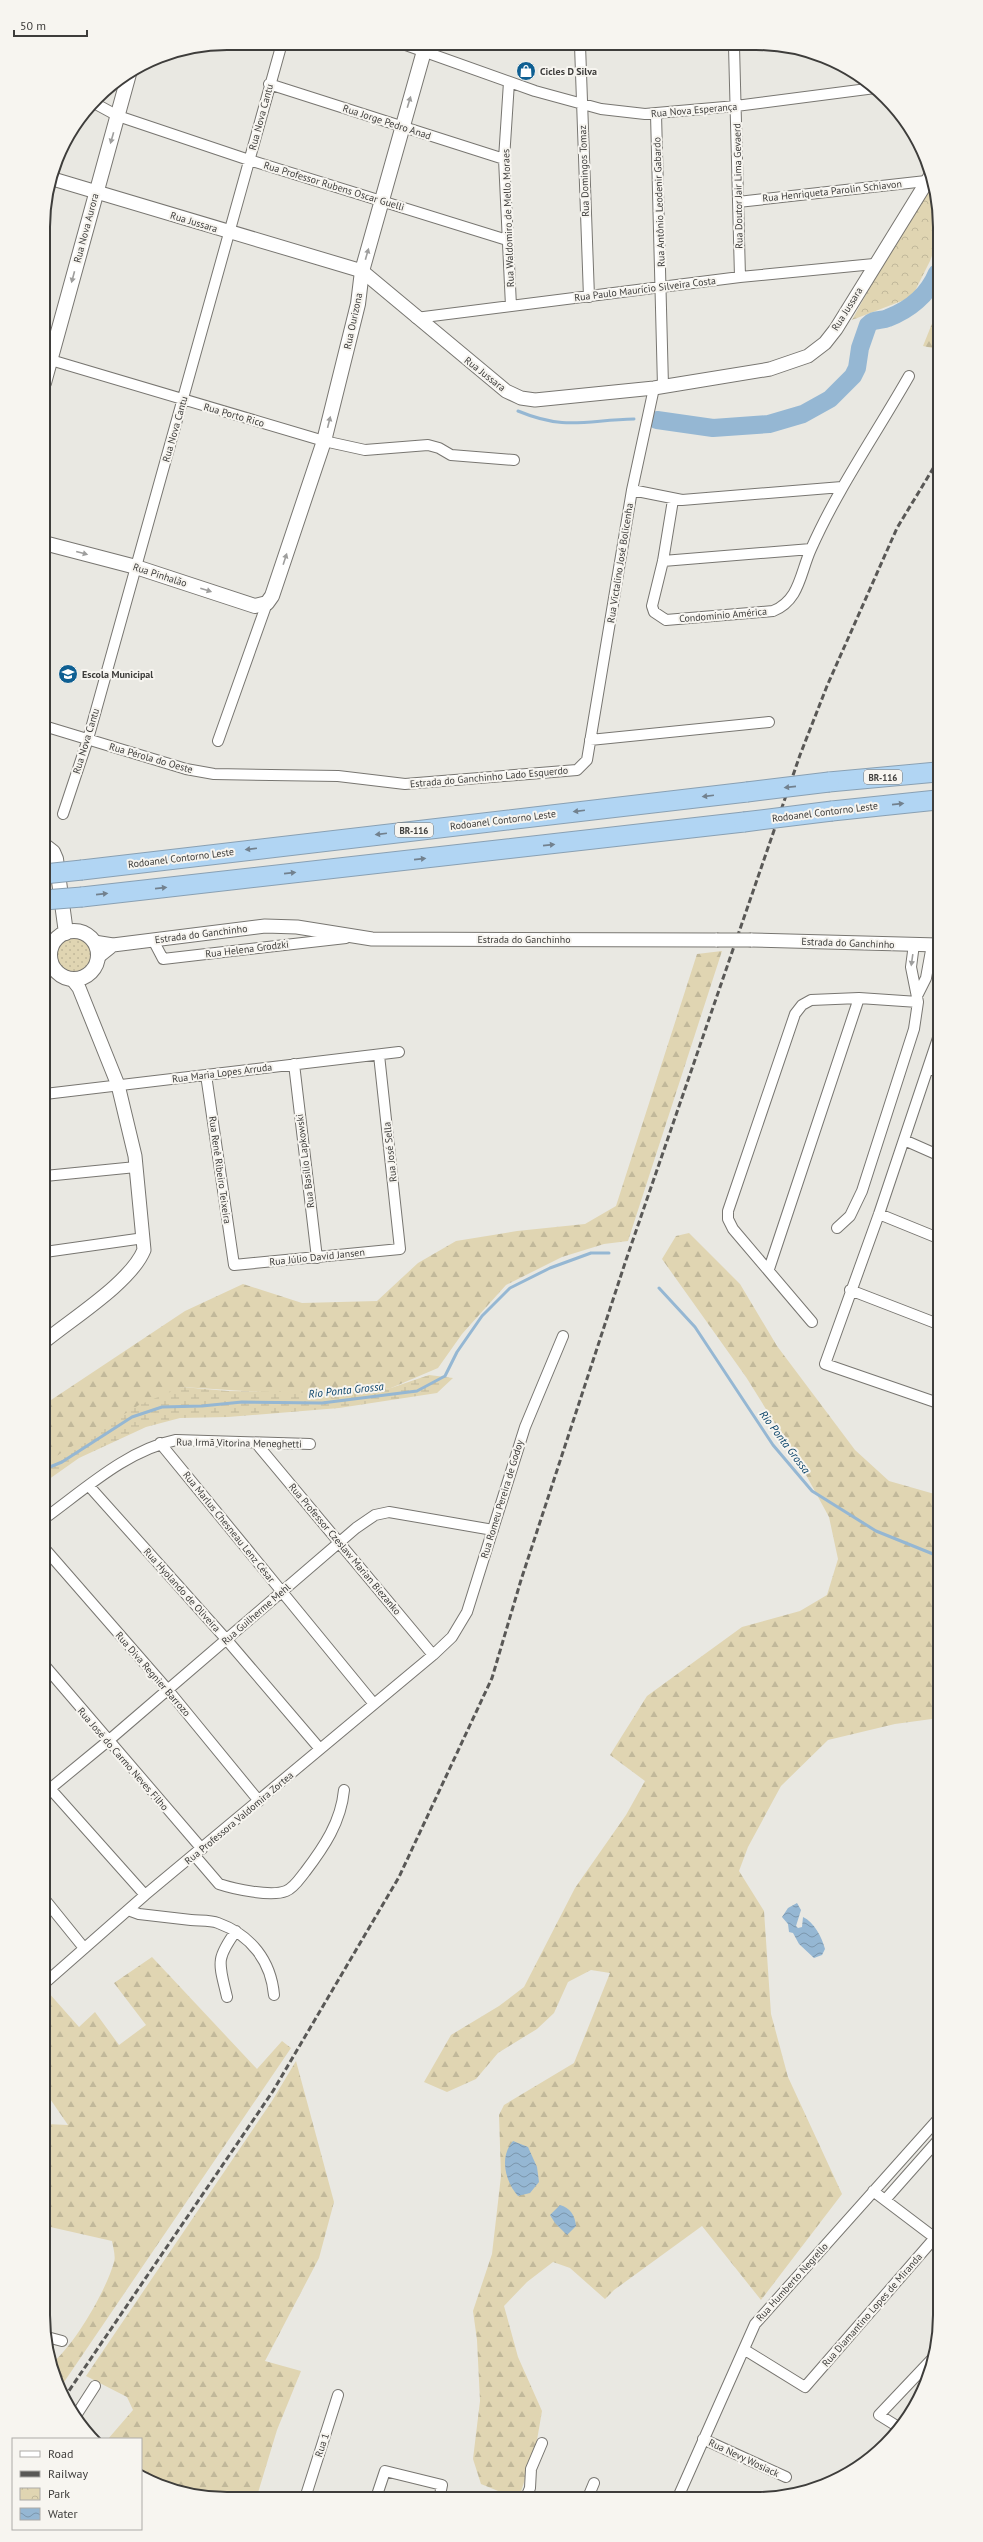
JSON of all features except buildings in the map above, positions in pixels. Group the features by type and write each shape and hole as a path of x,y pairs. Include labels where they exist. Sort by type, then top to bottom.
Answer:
{"highway":[{"name":"Rodoanel Contorno Leste","path":"50,873 829,782 933,772"},
{"name":"Rodoanel Contorno Leste","path":"50,899 933,800"}],"main road":[{"name":"Rua Ourizona","path":"270,600 324,441 358,304 362,271 424,50"},
{"name":"Rua Nova Aurora","path":"50,349 127,80"},
{"name":"Rua Pinhalão","path":"50,545 136,567 255,606 270,600"},
{"path":"50,850 56,858 66,933"},
{"path":"50,950 56,940 66,933 83,933 94,942 98,957 93,970 77,982 51,970 53,966 50,959"}],"street":[{"name":"Rua Nova Cantu","path":"63,814 88,739 280,50"},
{"name":"Rua Nova Esperança","path":"430,50 509,82 582,104 601,109 656,114 736,106 867,89"},
{"name":"Rua Domingos Tomaz","path":"580,50 589,297"},
{"name":"Rua Doutor Jair Lima Gevaerd","path":"734,50 740,277"},
{"name":"Rua Waldomiro de Mello Moraes","path":"509,82 504,159 507,240 512,306"},
{"name":"Rua Jorge Pedro Anad","path":"270,84 504,159"},
{"name":"Rua Professor Rubens Oscar Guelli","path":"99,105 118,116 249,160 507,240"},
{"name":"Rua Antônio Leodenir Gabardo","path":"656,114 662,288 658,387"},
{"name":"Rua Henriqueta Parolin Schiavon","path":"738,202 926,178"},
{"name":"Rua Jussara","path":"56,180 230,233 362,271 416,318 506,391 521,398 535,400 658,387 770,369 808,356 825,343 836,329 874,264 927,180"},
{"name":"Rua Paulo Maurício Silveira Costa","path":"416,318 740,277 874,264"},
{"name":"Rua Porto Rico","path":"50,360 324,441 365,450 428,445 439,448 451,456 514,460"},
{"name":"Condomínio América","path":"674,500 664,561 652,606 654,612 666,620 773,611 785,606 793,597 811,549 842,487 909,376"},
{"name":"Rua Victalino José Bolicenha","path":"590,740 632,490 658,387"},
{"path":"632,490 674,500 842,487"},
{"path":"664,561 811,549"},
{"path":"218,741 270,600"},
{"path":"590,740 769,722"},
{"name":"Rua Pérola do Oeste","path":"50,728 186,769 214,774 260,774"},
{"name":"Estrada do Ganchinho Lado Esquerdo","path":"260,774 338,776 405,784 576,770 587,760 590,740"},
{"name":"Estrada do Ganchinho","path":"94,942 112,945 265,926 297,927 352,937 751,940 933,945"},
{"name":"Rua Helena Grodzki","path":"153,940 163,959 352,937"},
{"path":"914,944 911,967 918,998"},
{"path":"98,957 112,945"},
{"path":"837,1228 850,1216 862,1191 914,1029 918,998 926,978 933,952"},
{"path":"912,976 922,974 926,978"},
{"path":"50,1334 128,1274 140,1260 144,1250 136,1167 118,1085 77,982"},
{"path":"769,1269 859,998"},
{"path":"812,1322 769,1269 733,1229 728,1219 728,1211 795,1014 802,1005 811,1000 918,998"},
{"name":"Rua Maria Lopes Arruda","path":"50,1093 398,1052"},
{"name":"Rua José Sella","path":"379,1054 400,1249"},
{"name":"Rua Basílio Lapkowski","path":"294,1064 317,1258"},
{"path":"933,1070 904,1140 825,1364 933,1401"},
{"name":"Rua Renê Ribeiro Teixeira","path":"206,1075 234,1265"},
{"path":"904,1140 933,1153"},
{"path":"50,1176 136,1167"},
{"path":"879,1214 933,1236"},
{"path":"50,1251 144,1238"},
{"name":"Rua Júlio David Jansen","path":"234,1265 400,1249"},
{"path":"850,1290 933,1322"},
{"name":"Rua Romeu Pereira de Godoy","path":"433,1655 452,1636 467,1612 525,1427 563,1336"},
{"name":"Rua Irmã Vitorina Meneghetti","path":"50,1514 120,1465 160,1443 176,1440 310,1444"},
{"name":"Rua Marlus Chesneau Lenz César","path":"160,1443 374,1704"},
{"name":"Rua Professor Czeslaw Marian Biezanko","path":"256,1443 433,1655"},
{"name":"Rua Hyolando de Oliveira","path":"89,1486 226,1639 320,1749"},
{"name":"Rua Guilherme Mehl","path":"50,1786 108,1742 356,1528 382,1512 493,1530"},
{"name":"Rua Diva Regnier Barrozo","path":"50,1555 168,1690 259,1801"},
{"name":"Rua Professora Valdomira Zortea","path":"50,1978 145,1895 433,1655"},
{"name":"Rua José do Carmo Neves Filho","path":"50,1672 198,1852 219,1884 275,1894 287,1891 295,1885 326,1844 343,1804 344,1790"},
{"path":"50,1791 145,1895"},
{"path":"50,1906 84,1948"},
{"path":"128,1910 139,1914 216,1922 236,1931 254,1944 272,1978 274,1995"},
{"path":"227,1997 219,1965 222,1950 236,1931"},
{"name":"Rua Humberto Negrello","path":"680,2492 703,2439 745,2350 755,2324 933,2125"},
{"path":"885,2200 933,2145"},
{"path":"873,2192 933,2234"},
{"name":"Rua Diamantino Lopes de Miranda","path":"745,2350 806,2387 933,2243"},
{"path":"52,2338 62,2341"},
{"path":"895,2425 879,2415 926,2364"},
{"path":"79,2412 95,2386"},
{"name":"Rua 1","path":"307,2492 338,2395"},
{"name":"Rua Nevy Wosiack","path":"703,2439 786,2477"},
{"path":"528,2492 531,2469 542,2443"},
{"path":"378,2492 385,2471 442,2485 441,2492"},
{"path":"590,2492 594,2483"}],"green space":[{"path":"929,188 933,215 933,253 912,297 852,320 903,227"},
{"path":"933,321 933,348 923,346"},
{"path":"74,936 84,939 90,945 93,955 90,965 84,971 74,974 64,971 58,965 55,955 58,945 64,939"},
{"path":"722,951 628,1241 604,1244 562,1257 506,1285 462,1334 438,1368 391,1388 333,1393 277,1393 182,1387 50,1460 50,1401 185,1311 243,1284 302,1303 377,1301 418,1263 456,1241 517,1231 585,1224 616,1206 697,954"},
{"path":"689,1233 740,1284 777,1346 855,1450 889,1481 933,1494 933,1719 895,1724 828,1740 781,1786 748,1847 739,1871 764,1911 771,2014 788,2077 842,2194 761,2300 702,2226 614,2290 605,2299 570,2268 553,2262 527,2282 504,2306 518,2357 542,2411 537,2440 521,2492 501,2492 481,2484 473,2459 480,2401 477,2340 473,2311 492,2254 501,2176 499,2115 504,2105 574,2063 610,1973 591,1970 568,1982 554,2013 537,2029 498,2053 476,2079 447,2092 424,2082 451,2035 499,2006 524,1987 575,1888 626,1815 645,1781 610,1755 647,1696 742,1627 800,1611 827,1595 838,1559 829,1517 799,1462 746,1377 662,1259 676,1236"},
{"path":"429,1375 453,1378 437,1393 339,1408 228,1417 180,1418 146,1427 79,1458 50,1478 50,1460 139,1405 182,1387 228,1391 333,1393 391,1388"},
{"path":"152,1957 257,2069 282,2041 291,2048 63,2383 56,2360 69,2345 97,2302 110,2274 115,2257 112,2241 50,2227 50,2124 68,2125 50,2099 50,1994 79,2027 95,2012 119,2045 146,2025 114,1983"},
{"path":"296,2061 334,2202 319,2258 265,2361 301,2371 277,2430 258,2492 215,2492 192,2489 159,2479 142,2470 142,2438 109,2438 133,2410 127,2397 86,2376 272,2101"}],"water":[{"path":"797,1903 801,1910 796,1926 798,1928 802,1927 803,1917 811,1922 824,1944 825,1949 822,1955 814,1958 799,1944 793,1933 789,1932 788,1924 782,1917 788,1908"},
{"path":"513,2141 528,2147 537,2167 539,2182 530,2193 518,2196 513,2190 505,2169 506,2154"},
{"path":"560,2205 564,2206 573,2215 576,2226 567,2235 555,2223 550,2215"}],"waterway":[{"path":"657,420 713,428 769,424 803,414 830,399 853,376 857,368 860,348 868,325 872,322 885,319 903,311 917,301 933,281"},
{"path":"518,411 535,417 563,423 634,419"},
{"name":"Rio Ponta Grossa","path":"50,1467 62,1462 132,1417 162,1407 202,1406 242,1402 322,1403 417,1391 445,1376 457,1352 482,1316 510,1288 550,1268 591,1253 609,1253"},
{"name":"Rio Ponta Grossa","path":"659,1288 695,1327 773,1445 812,1491 876,1531 933,1554"}],"railway":[{"path":"67,2393 273,2091 399,1877 492,1678 521,1580 626,1260 800,755 827,686 897,528 933,469"}],"place":[{"name":"Cicles D Silva","path":"526,71"},
{"name":"Escola Municipal","path":"68,674"}]}
